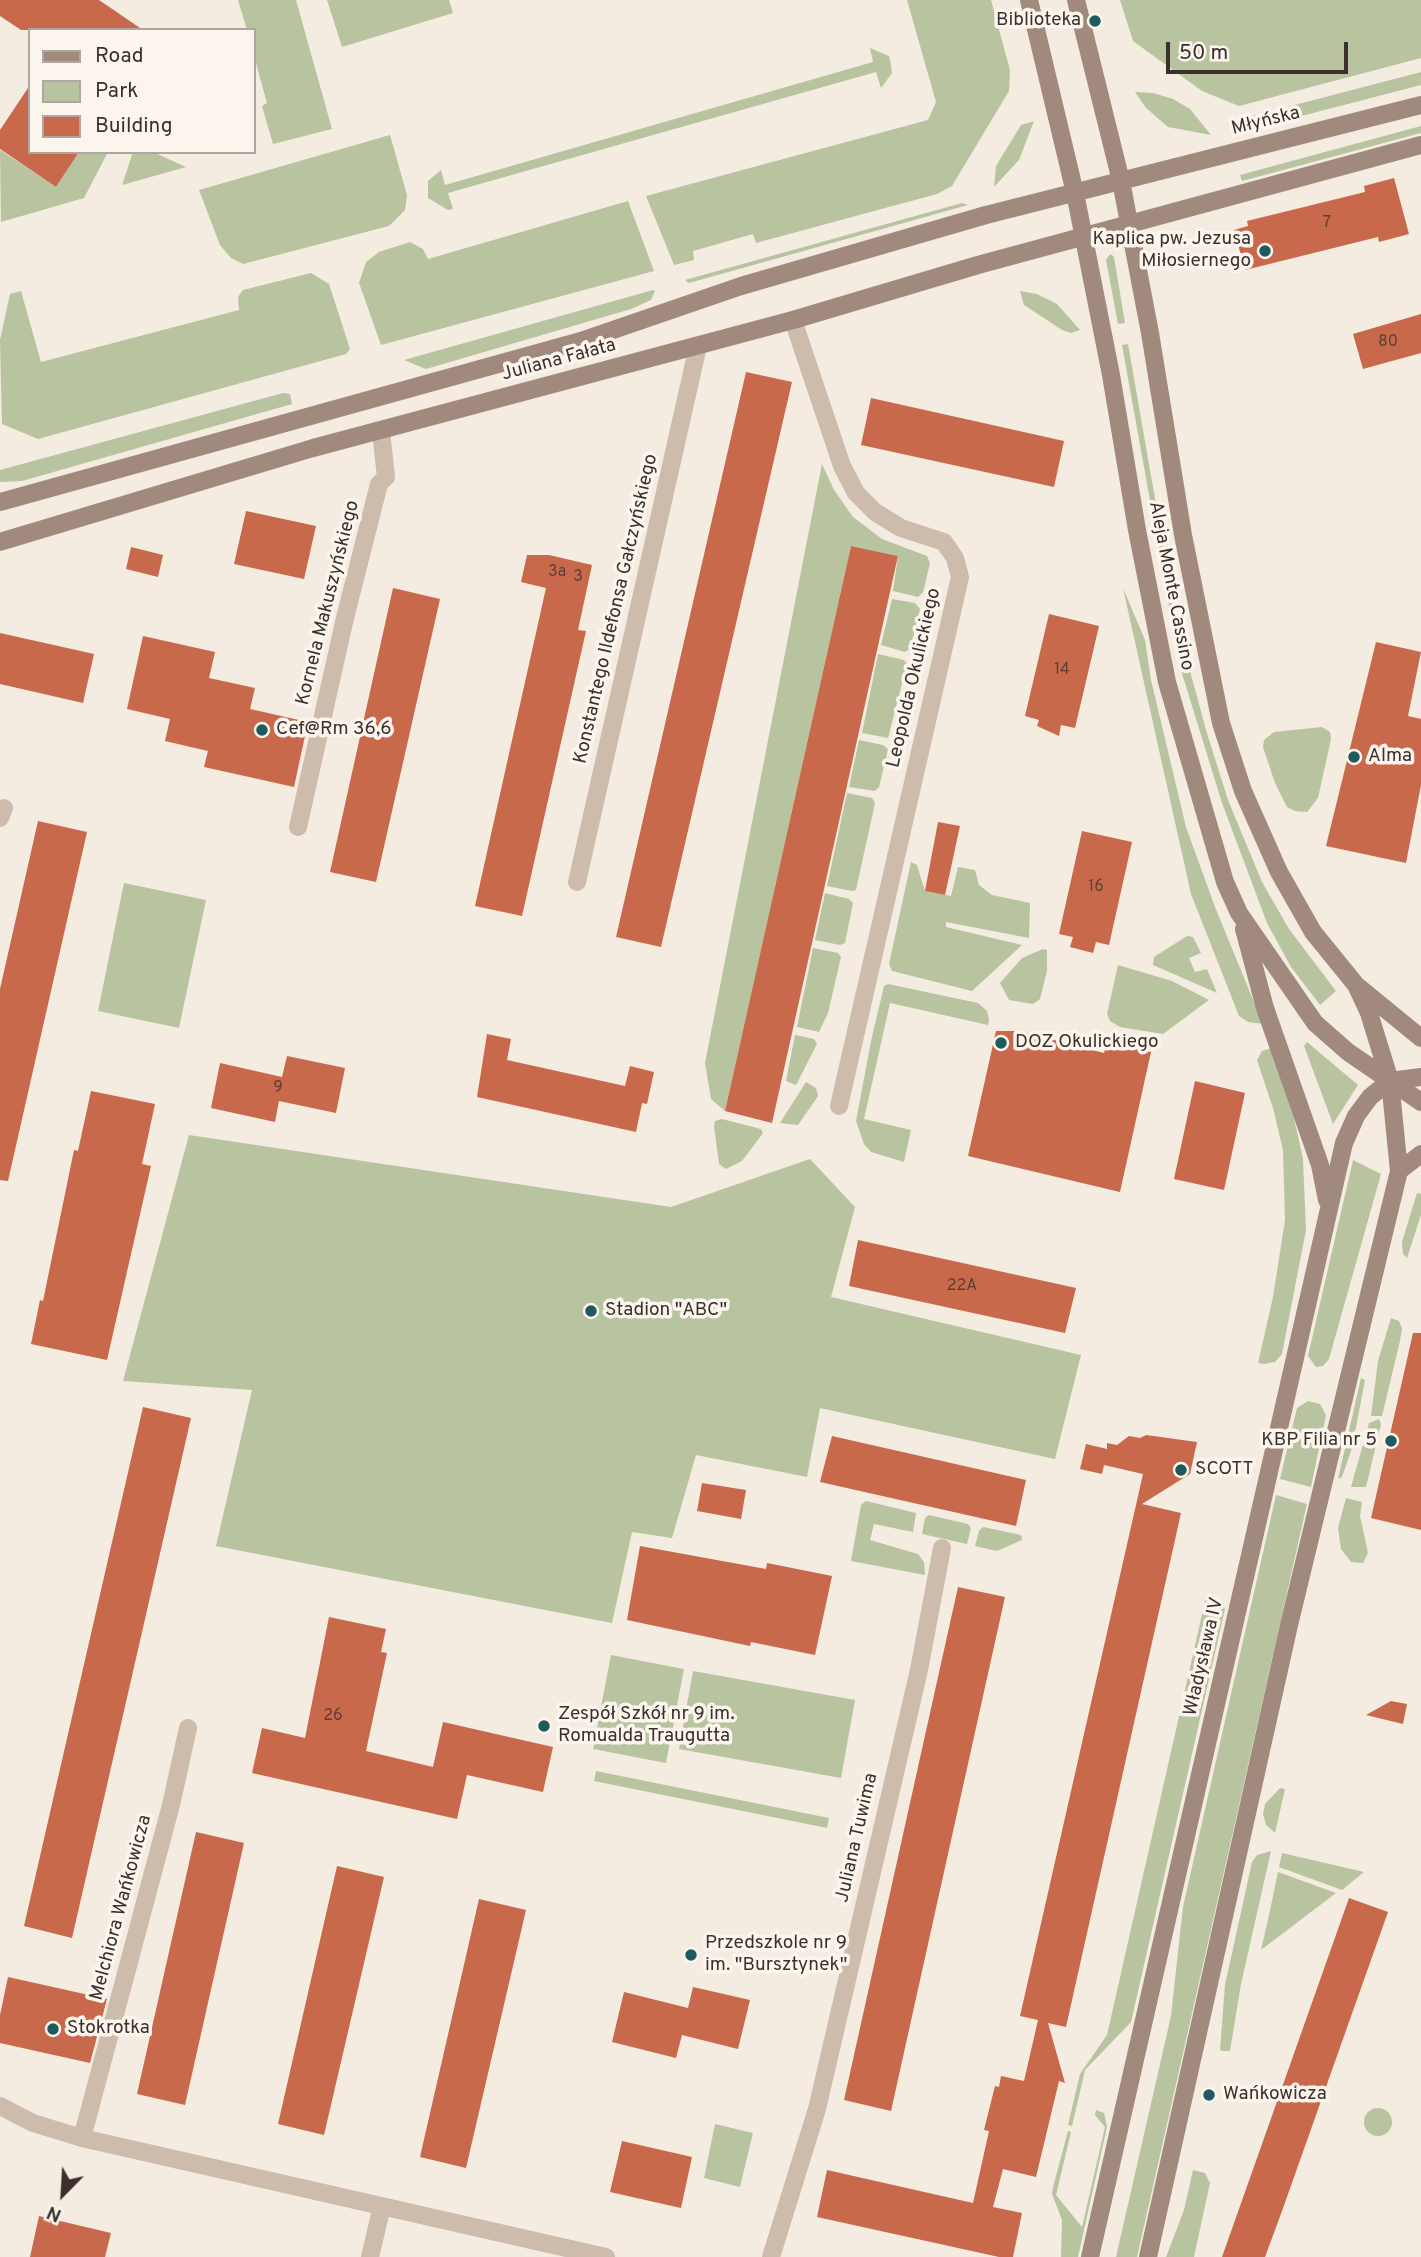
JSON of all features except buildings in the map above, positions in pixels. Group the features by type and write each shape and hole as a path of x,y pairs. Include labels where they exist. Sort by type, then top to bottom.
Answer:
{"street":[{"name":"Aleja Monte Cassino","path":"1029,0 1075,193 1167,682 1225,882 1239,913 1315,1023 1421,1102"},
{"name":"Aleja Monte Cassino","path":"1076,0 1121,181 1184,535 1221,723 1243,791 1279,872 1313,932 1356,985 1421,1038"},
{"name":"Młyńska","path":"1121,181 1421,105"},
{"path":"1129,223 1421,145"},
{"name":"Juliana Fałata","path":"0,502 581,341 741,286 976,218 1121,181"},
{"name":"Juliana Fałata","path":"0,542 381,430 793,320 1129,223"},
{"name":"Leopolda Okulickiego","path":"793,320 842,466 856,493 875,512 901,528 944,542 955,558 960,577 839,1105"},
{"name":"Konstantego Ildefonsa Gałczyńskiego","path":"577,882 698,346"},
{"name":"Kornela Makuszyńskiego","path":"298,827 348,605 379,484 386,477 381,430"},
{"path":"1239,913 1265,1008 1320,1165 1328,1207"},
{"path":"1148,2257 1289,1625 1399,1171 1390,1081 1369,1013 1356,985"},
{"path":"1390,1081 1421,1077"},
{"name":"Władysława IV","path":"1090,2257 1344,1143 1356,1116 1370,1097 1390,1081"},
{"path":"1399,1171 1421,1154"},
{"name":"Juliana Tuwima","path":"771,2257 818,2104 919,1670 942,1548"},
{"name":"Melchiora Wańkowicza","path":"82,2138 168,1819 188,1728"},
{"path":"0,2106 33,2123 82,2138 607,2257"},
{"path":"370,2257 382,2206"}],"green space":[{"path":"238,0 296,0 332,129 273,144 262,106 267,103 256,63 256,28 246,28"},
{"path":"327,0 449,0 453,13 342,47"},
{"path":"907,0 991,0 1010,70 1009,91 952,186 937,194 756,243 753,234 693,251 694,260 674,265 646,196 928,120 936,102"},
{"path":"1120,0 1421,0 1421,58 1239,106 1202,91 1133,41"},
{"path":"870,48 889,56 892,73 881,88 876,72 448,193 453,209 448,210 428,198 428,181 441,170 445,185 873,62"},
{"path":"1421,72 1421,85 1236,133 1234,130 1245,118"},
{"path":"1135,92 1153,93 1173,99 1190,109 1211,135 1168,127 1146,108"},
{"path":"1034,121 1019,160 994,187 996,166 1021,125"},
{"path":"1421,126 1421,133 1242,181 1240,175"},
{"path":"390,135 407,195 405,210 389,226 243,264 231,258 220,245 199,190"},
{"path":"0,150 56,187 78,154 107,154 84,198 1,222"},
{"path":"132,154 157,154 186,167 122,185"},
{"path":"628,201 654,271 381,345 359,283 366,262 379,252 410,242 423,249 428,259"},
{"path":"962,203 968,205 689,283 685,280"},
{"path":"1110,254 1114,257 1125,323 1118,324 1106,260"},
{"path":"311,273 329,284 350,349 346,354 38,439 2,424 0,340 10,294 21,291 41,362 239,310 238,297 243,290"},
{"path":"655,291 651,300 631,309 426,369 404,360"},
{"path":"1020,291 1037,294 1057,304 1080,330 1071,333 1062,330 1024,305"},
{"path":"1128,344 1176,619 1206,730 1228,800 1262,882 1289,929 1336,991 1320,1005 1291,967 1267,923 1222,803 1180,667 1122,345"},
{"path":"283,393 290,394 292,404 22,481 0,482 0,470"},
{"path":"822,464 834,490 853,517 882,539 927,556 930,563 923,592 918,597 893,591 898,556 851,546 725,1111 711,1099 705,1063"},
{"path":"1123,588 1145,640 1151,680 1186,827 1215,907 1263,1024 1248,1022 1239,1016 1191,894"},
{"path":"892,599 915,603 920,609 910,649 905,652 881,645"},
{"path":"878,654 904,660 907,664 888,738 862,733"},
{"path":"1322,727 1330,732 1331,739 1318,798 1307,812 1295,811 1287,807 1275,783 1263,747 1264,740 1274,732"},
{"path":"859,740 883,745 888,749 879,787 875,791 849,787"},
{"path":"847,793 872,798 875,803 856,890 852,891 827,886"},
{"path":"911,862 917,865 925,891 951,896 958,867 975,870 979,885 992,895 1030,903 1029,938 946,922 946,927 1022,945 972,991 892,971 889,964"},
{"path":"124,883 206,900 179,1028 98,1011"},
{"path":"825,893 849,899 853,903 845,943 840,945 815,940"},
{"path":"1187,936 1193,937 1201,953 1189,958 1195,972 1207,969 1217,993 1153,965 1154,957"},
{"path":"813,948 838,953 841,957 828,1013 819,1032 797,1027"},
{"path":"1043,949 1047,950 1047,971 1040,999 1033,1004 1009,1000 1000,983 1022,958"},
{"path":"1118,965 1172,981 1209,1000 1163,1034 1120,1027 1110,1021 1107,1014"},
{"path":"888,984 978,1003 987,1011 989,1019 988,1025 890,1003 864,1119 911,1130 904,1162 871,1152 864,1144 856,1121 871,1041 884,986"},
{"path":"795,1035 814,1039 817,1044 796,1085 786,1081"},
{"path":"1307,1042 1358,1085 1333,1124 1304,1046"},
{"path":"1272,1048 1290,1100 1303,1159 1306,1230 1282,1354 1275,1362 1264,1364 1258,1363 1273,1297 1285,1220 1283,1150 1257,1060 1262,1051"},
{"path":"806,1082 816,1088 818,1096 798,1125 780,1123"},
{"path":"722,1119 761,1129 763,1133 742,1161 726,1169 719,1164 714,1126 715,1121"},
{"path":"189,1135 671,1207 810,1159 855,1207 831,1297 1081,1355 1055,1459 820,1408 807,1477 696,1455 672,1538 632,1532 612,1623 216,1546 252,1390 123,1381"},
{"path":"1353,1160 1381,1174 1329,1359 1323,1366 1316,1367 1308,1356"},
{"path":"1417,1193 1421,1194 1421,1215 1407,1258 1403,1254 1402,1242"},
{"path":"1391,1318 1399,1321 1402,1328 1400,1341 1382,1416 1371,1416 1378,1361"},
{"path":"1361,1378 1365,1380 1352,1448 1342,1477 1338,1479"},
{"path":"1308,1401 1320,1404 1326,1415 1311,1487 1280,1479 1297,1408"},
{"path":"1379,1419 1381,1424 1366,1487 1351,1487 1369,1423"},
{"path":"1276,1495 1307,1504 1137,2257 1116,2257 1171,2016 1183,1907"},
{"path":"1346,1498 1362,1502 1360,1516 1368,1553 1363,1563 1351,1562 1341,1549 1338,1528"},
{"path":"866,1501 916,1513 913,1532 874,1524 870,1540 918,1554 924,1562 925,1575 851,1561 861,1505"},
{"path":"929,1515 968,1524 971,1528 967,1544 922,1534 925,1518"},
{"path":"983,1527 1021,1535 1022,1540 997,1551 975,1546 979,1531"},
{"path":"1206,1597 1220,1601 1225,1609 1131,2022 1085,2070 1072,2126 1068,2125 1080,2074 1107,2035"},
{"path":"611,1655 684,1669 666,1763 593,1749"},
{"path":"693,1671 855,1700 841,1778 679,1749"},
{"path":"596,1771 829,1818 827,1828 594,1781"},
{"path":"1280,1788 1285,1789 1275,1833 1266,1825 1263,1814 1265,1804"},
{"path":"1271,1851 1241,1984 1230,2051 1223,2051 1220,2050 1225,1985 1252,1862 1257,1855"},
{"path":"1282,1853 1364,1872 1342,1890 1279,1867"},
{"path":"1278,1872 1336,1893 1261,1950 1269,1915"},
{"path":"1378,2108 1388,2112 1392,2122 1388,2132 1378,2136 1368,2132 1364,2122 1368,2112"},
{"path":"1096,2110 1104,2113 1107,2127 1078,2257 1061,2257 1062,2220 1052,2194 1053,2187 1068,2131 1071,2132 1056,2195 1082,2227 1105,2127 1095,2115"},
{"path":"715,2124 753,2133 740,2187 704,2178"},
{"path":"1193,2170 1205,2173 1210,2183 1194,2257 1166,2257 1184,2210"}],"place":[{"name":"Biblioteka","path":"1095,21"},
{"name":"Kaplica pw. Jezusa Miłosiernego","path":"1265,251"},
{"name":"Cef@Rm 36,6","path":"262,730"},
{"name":"Alma","path":"1354,757"},
{"name":"DOZ Okulickiego","path":"1001,1043"},
{"name":"Stadion \"ABC\"","path":"591,1311"},
{"name":"KBP Filia nr 5","path":"1391,1441"},
{"name":"SCOTT","path":"1181,1470"},
{"name":"Zespół Szkół nr 9 im. Romualda Traugutta","path":"544,1726"},
{"name":"Przedszkole nr 9 im. \"Bursztynek\"","path":"691,1955"},
{"name":"Stokrotka","path":"53,2029"},
{"name":"Wańkowicza","path":"1209,2095"}]}
